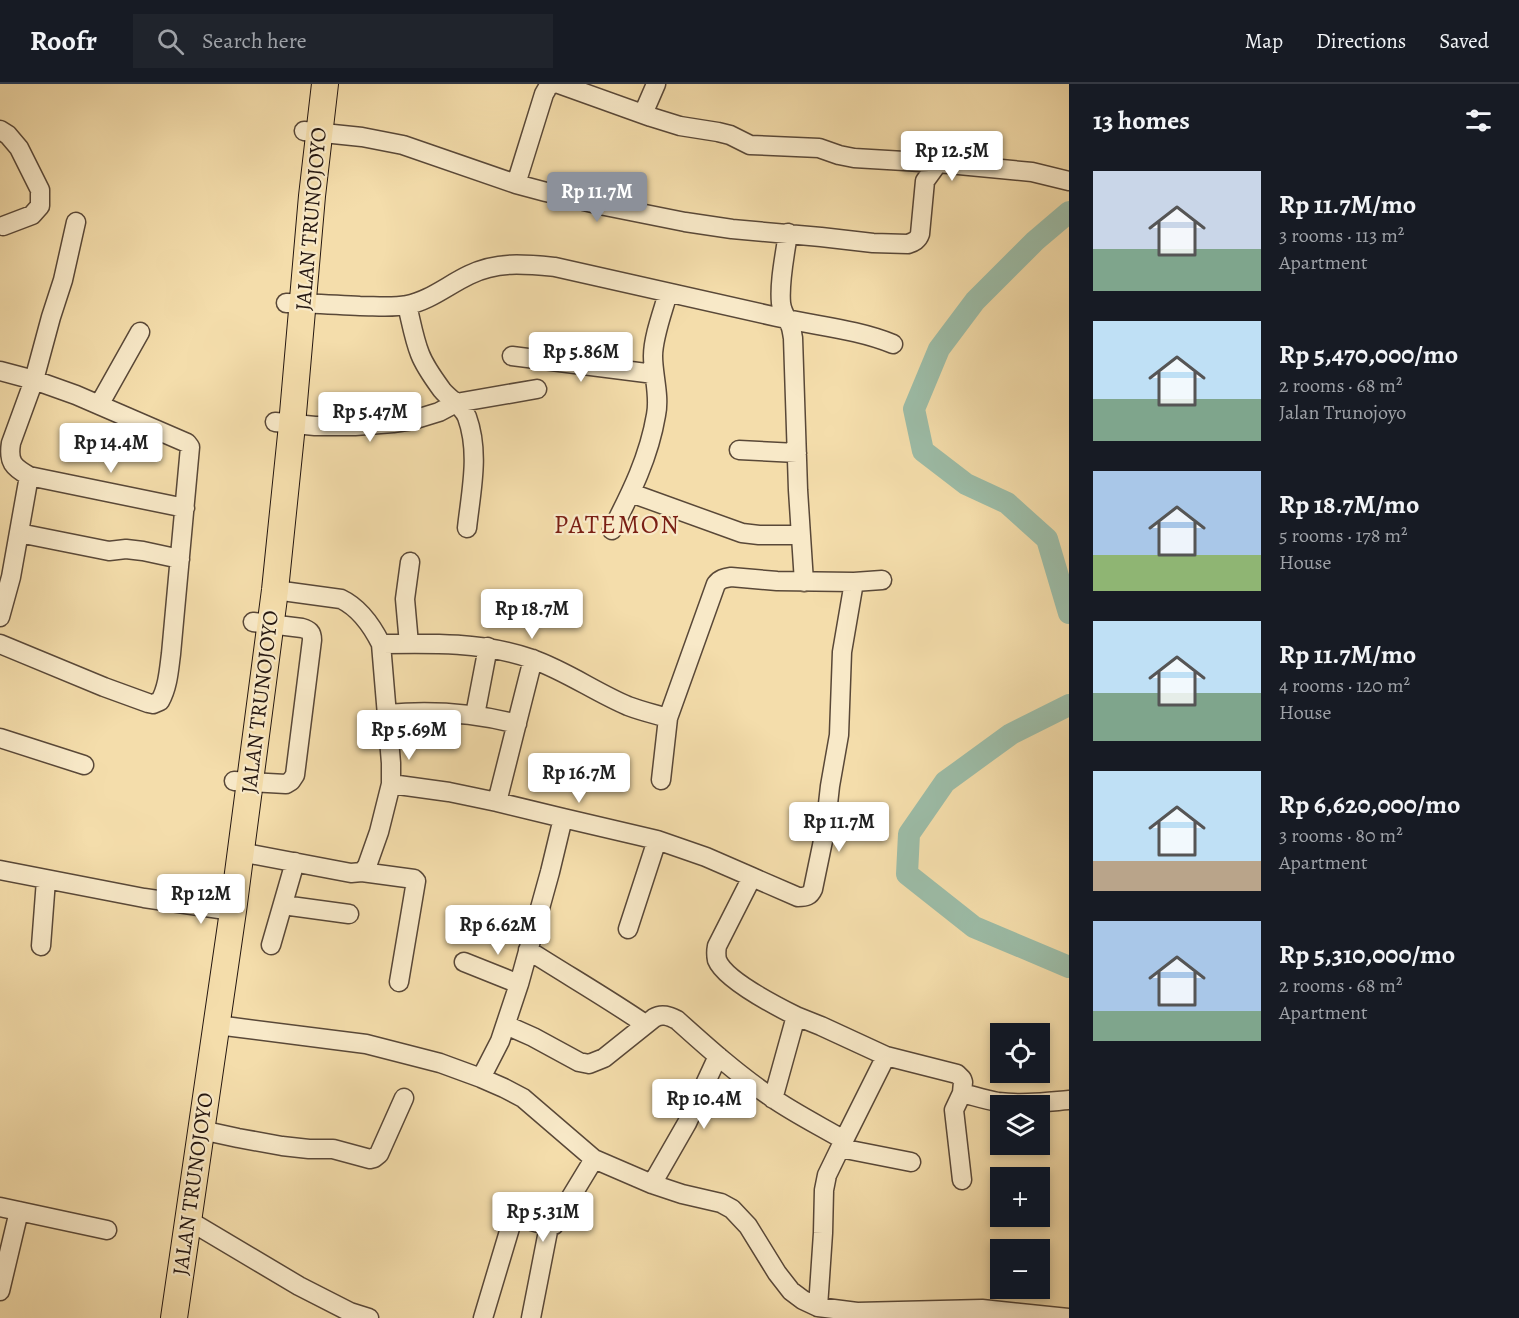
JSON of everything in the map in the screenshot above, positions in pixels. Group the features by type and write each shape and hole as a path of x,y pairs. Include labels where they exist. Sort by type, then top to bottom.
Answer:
{"highway":[{"name":"JALAN TRUNOJOYO","path":"159,1318 224,910 262,623 284,424 311,132 310,84"},
{"name":"JALAN TRUNOJOYO","path":"311,132 325,84"},
{"name":"JALAN TRUNOJOYO","path":"262,623 275,590 284,424"},
{"name":"JALAN TRUNOJOYO","path":"174,1318 216,1025 224,910 240,852 242,782"}],"street":[{"path":"516,184 544,94 552,84"},
{"path":"559,84 680,126 730,135 750,145 819,148 854,159 938,163 1032,172 1069,182"},
{"path":"643,114 656,84"},
{"path":"0,130 8,135 19,148 40,190 40,206 32,215 3,226"},
{"path":"311,132 362,137 403,145 516,184 605,206 685,222 873,243 913,243 919,238 925,181 938,163"},
{"path":"76,222 63,280 34,380 11,443 11,460 15,467 29,476 185,508"},
{"path":"788,233 781,292 782,305 792,329 793,338 800,535 804,582"},
{"path":"295,303 407,305 441,291 486,267 518,264 555,267 854,332 893,344"},
{"path":"612,530 646,457 657,413 654,346 668,293"},
{"path":"407,305 421,356 442,390 462,409 471,433 474,472 467,528"},
{"path":"99,405 140,332"},
{"path":"512,356 654,374"},
{"path":"0,371 34,380 99,405 189,445 190,449 171,654 164,695 159,702 148,703 115,691 0,644"},
{"path":"284,424 355,426 393,423 439,412 456,403 537,389"},
{"path":"739,450 797,453"},
{"path":"0,617 29,476"},
{"path":"631,493 742,532 759,535 800,535"},
{"path":"19,533 109,551 126,549 180,559"},
{"path":"409,644 405,599 410,562"},
{"path":"661,780 668,718 719,581 725,578 741,577 804,582 882,580"},
{"path":"391,784 449,792 497,802 657,840 706,857 798,897 810,895 825,831 839,735 842,652 854,582"},
{"path":"275,590 340,599 350,603 374,630 381,645 391,784 379,832 367,866 362,872"},
{"path":"242,782 286,784 296,775 312,633 302,628 262,623"},
{"path":"381,645 456,645 509,651 566,674 627,705 668,718"},
{"path":"475,715 488,647"},
{"path":"497,802 533,659"},
{"path":"387,714 432,712 475,715 518,724"},
{"path":"0,738 84,765"},
{"path":"481,1078 500,1041 519,984 563,818"},
{"path":"628,929 657,840"},
{"path":"240,852 351,873 362,872 414,879 416,881 399,982"},
{"path":"271,945 295,862"},
{"path":"0,870 144,898 224,910"},
{"path":"752,877 717,946 717,958 724,969 739,983 796,1016 885,1056 957,1074 963,1082 962,1093 954,1110 962,1180"},
{"path":"41,946 45,880"},
{"path":"283,906 349,914"},
{"path":"528,950 645,1024"},
{"path":"464,962 519,984"},
{"path":"506,1025 579,1062 589,1064 604,1058 658,1016 670,1016 773,1099 842,1144 911,1162"},
{"path":"773,1099 796,1016"},
{"path":"216,1025 366,1044 440,1063 481,1078 523,1098 594,1159 652,1184 721,1203 732,1209 748,1226 790,1291 802,1300 818,1307 857,1315 982,1309 1068,1318 1069,1313"},
{"path":"652,1184 687,1123 718,1056"},
{"path":"818,1307 824,1190 827,1175 885,1056"},
{"path":"962,1093 1014,1103 1069,1100"},
{"path":"201,1130 282,1146 333,1149 370,1159 379,1154 404,1098"},
{"path":"483,1318 513,1218 518,1217 549,1226 555,1225 594,1159"},
{"path":"0,1207 107,1230"},
{"path":"0,1291 19,1211"},
{"path":"188,1220 299,1286 350,1312 369,1318"},
{"path":"531,1318 549,1226"}],"waterway":[{"path":"1069,212 1035,241 975,301 939,349 914,409 923,451 966,484 1007,503 1047,539 1069,613"},
{"path":"1069,705 1011,734 945,782 909,834 907,874 974,927 1069,967"}],"district":[{"name":"PATEMON","path":"617,524"}]}
